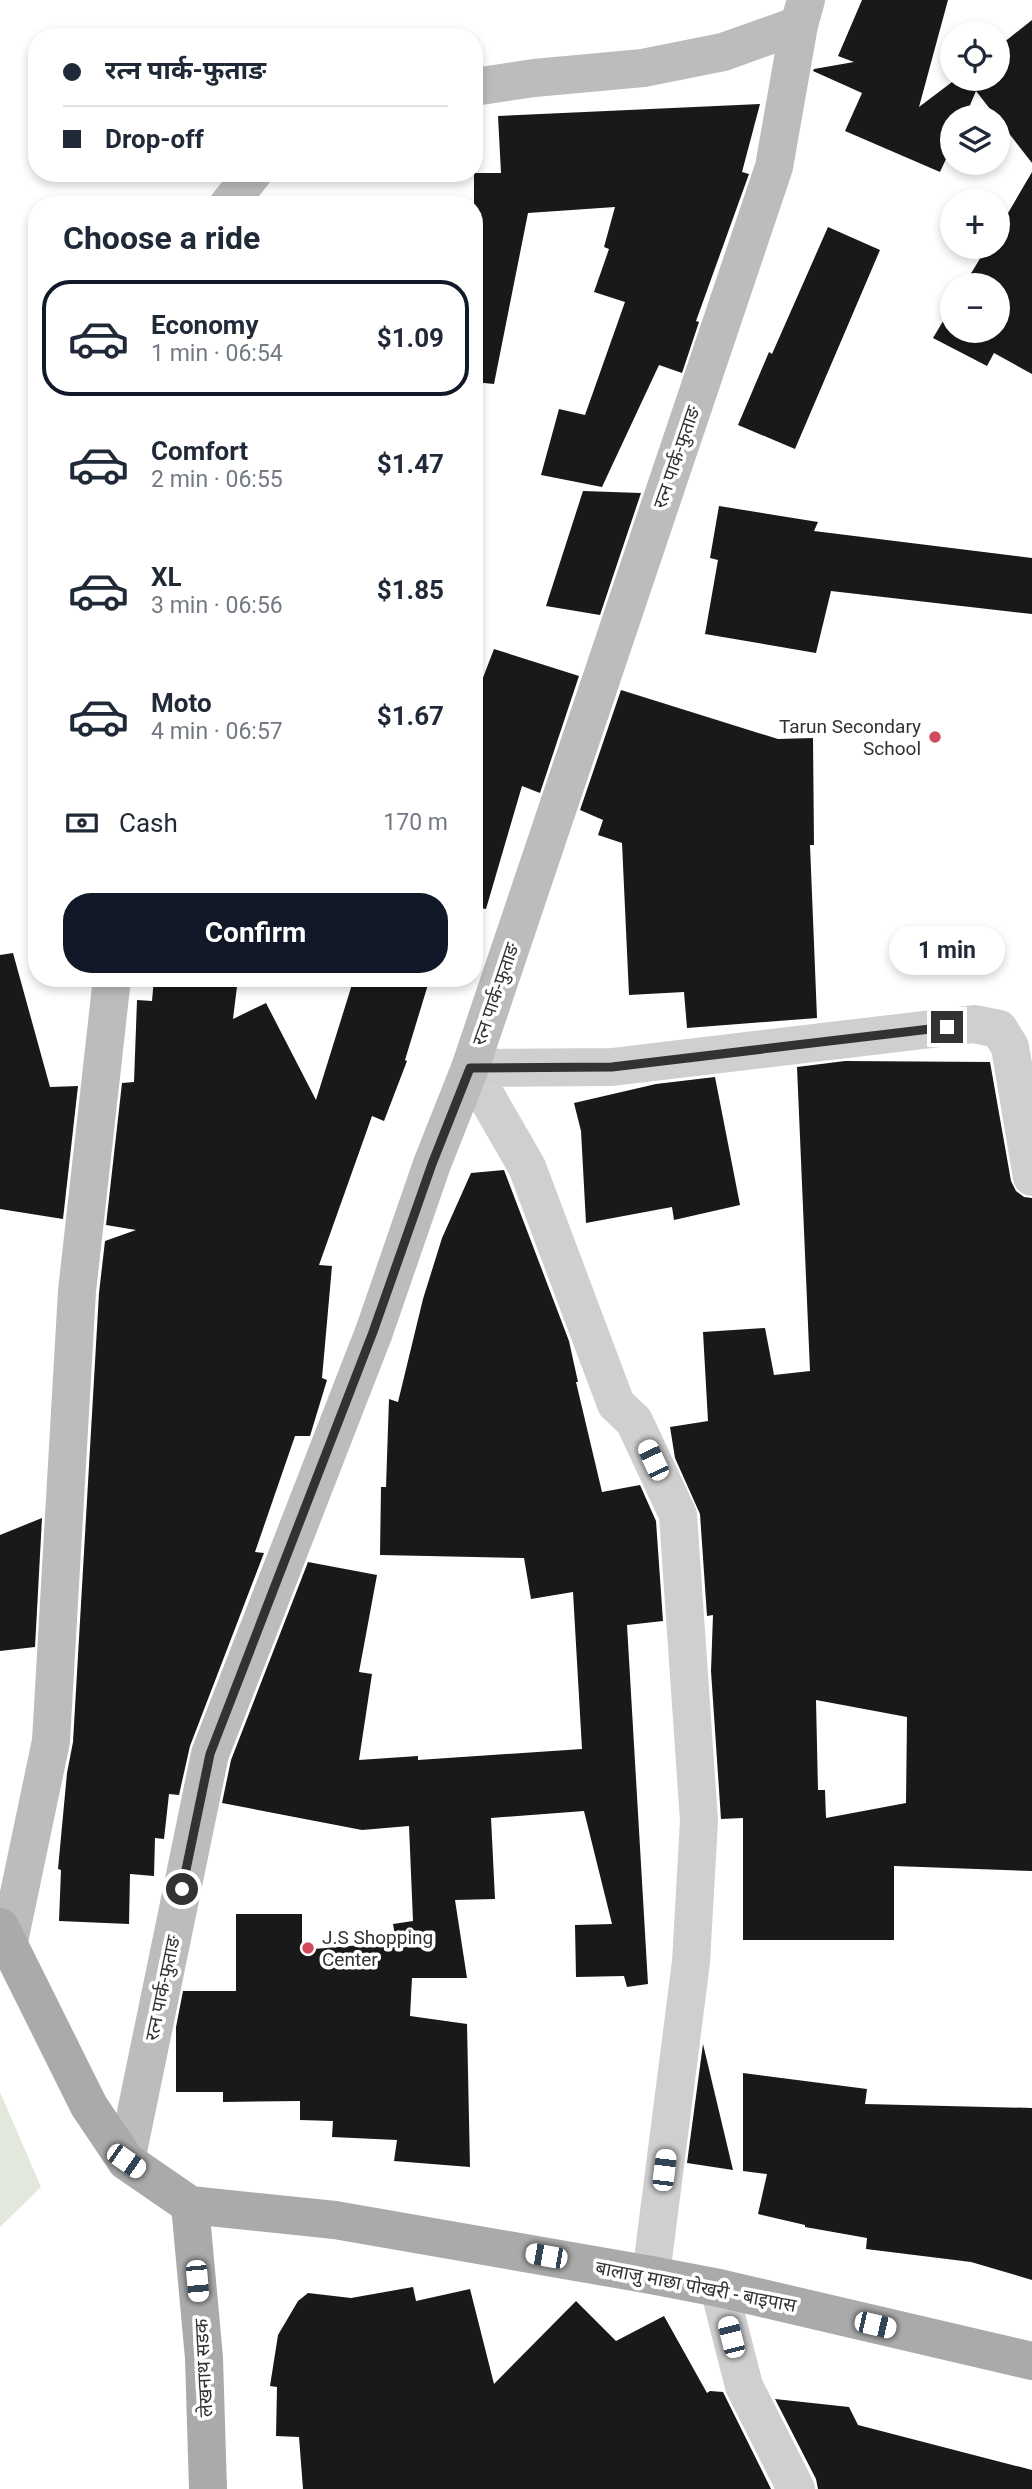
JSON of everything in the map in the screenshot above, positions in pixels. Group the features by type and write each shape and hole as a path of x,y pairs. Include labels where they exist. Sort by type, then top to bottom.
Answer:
{"main road":[{"path":"4,1936 89,2106 126,2161 190,2205"},
{"name":"बालाजु माछा पोखरी - बाइपास","path":"190,2205 335,2220 651,2274 1032,2361"},
{"name":"लेखनाथ सडक","path":"190,2205 204,2358 208,2489"}],"street":[{"path":"483,86 643,68 723,52 802,13"},
{"name":"रत्न पार्क-फुताङ","path":"126,2161 210,1754 373,1332 432,1164 470,1068 774,167 802,13"},
{"path":"235,196 246,182"},
{"path":"4,1936 51,1741 76,1291 111,987"},
{"path":"651,2274 691,1962 698,1821 678,1515 634,1421 616,1404 527,1167 470,1068 612,1067 974,1024 999,1029 1010,1047 1032,1177"},
{"path":"719,2288 744,2386 796,2489"}],"shaded area":[{"path":"0,2092 41,2187 0,2227"}],"building":[{"path":"862,0 948,0 942,21 940,21 919,107 940,91 976,91 970,105 940,105 940,172 845,131 862,93 813,71 854,62 838,56"},
{"path":"1032,20 1032,163 1010,135 1010,105 987,105 976,91 1010,91 1010,37"},
{"path":"760,104 742,172 749,174 696,321 699,322 682,373 659,365 602,487 541,475 559,409 585,415 625,302 594,292 609,249 604,247 615,207 528,213 494,384 483,383 483,196 474,196 474,182 483,182 483,173 501,173 498,116"},
{"path":"1032,172 1032,374 994,353 987,366 943,343 1010,343 1010,273 971,273 980,259 1010,259 1010,210"},
{"path":"828,227 880,250 795,449 738,425"},
{"path":"940,326 940,342 933,338"},
{"path":"583,491 641,493 600,615 546,606"},
{"path":"719,506 818,522 814,531 1032,558 1032,614 831,591 816,653 705,634 718,560 710,558"},
{"path":"494,649 579,676 540,793 522,786 486,909 483,908 483,678"},
{"path":"621,690 778,739 813,738 814,845 810,845 817,1018 687,1028 684,992 629,995 622,843 598,835 603,820 580,810"},
{"path":"13,953 50,1087 78,1086 63,1219 0,1209 0,955"},
{"path":"153,987 237,987 233,1019 266,1003 316,1100 351,987 427,987 405,1060 407,1061 384,1121 372,1116 319,1265 332,1266 322,1378 327,1380 310,1436 295,1436 255,1552 264,1553 190,1746 179,1795 169,1794 164,1839 155,1838 154,1876 130,1874 129,1924 59,1921 61,1870 58,1869 67,1773 73,1742 99,1293 105,1241 136,1230 106,1225 122,1083 134,1082 137,1000 152,1001"},
{"path":"845,1061 990,1062 1011,1181 1016,1191 1024,1197 1032,1198 1032,1871 894,1866 894,1940 743,1940 743,1818 721,1819 711,1671 713,1615 707,1616 700,1514 675,1458 670,1427 708,1421 703,1332 765,1328 774,1375 810,1371 797,1067","holes":["816,1700 907,1717 906,1803 826,1818 825,1790 818,1790"]},
{"path":"715,1077 740,1205 674,1220 672,1207 586,1223 581,1131 574,1103 656,1084"},
{"path":"504,1170 569,1341 602,1492 640,1485 656,1521 663,1621 627,1625 648,1984 627,1987 624,1976 576,1977 575,1925 612,1924 584,1811 491,1818 495,1899 455,1900 467,1978 412,1978 410,2016 467,2024 470,2167 394,2161 397,2140 332,2137 333,2121 300,2120 300,2101 223,2102 223,2092 176,2092 176,2027 183,1991 236,1991 236,1914 302,1914 302,1950 396,1942 393,1924 413,1921 409,1826 362,1830 222,1803 231,1760 308,1562 377,1575 359,1672 372,1674 359,1760 418,1756 418,1760 582,1749 573,1592 531,1599 524,1558 380,1555 381,1487 386,1487 389,1399 398,1402 423,1299 442,1238 471,1173"},
{"path":"42,1518 35,1647 0,1651 0,1535"},
{"path":"703,2044 733,2170 687,2163"},
{"path":"743,2073 867,2089 865,2104 1032,2108 1032,2280 971,2262 866,2249 867,2238 805,2227 758,2214 767,2174 743,2171"},
{"path":"413,2287 416,2301 470,2289 494,2384 576,2301 616,2341 664,2316 707,2393 723,2392 771,2489 303,2489 299,2437 276,2436 277,2387 270,2386 278,2335 298,2301 308,2293 351,2298"},
{"path":"775,2399 849,2407 858,2425 1032,2470 1032,2489 818,2489 816,2479"}],"place":[{"name":"Tarun Secondary School","path":"935,737"},
{"name":"J.S Shopping Center","path":"308,1948"}],"route":[{"path":"182,1889 210,1754 373,1332 432,1164 470,1068 612,1067 947,1027"}]}
